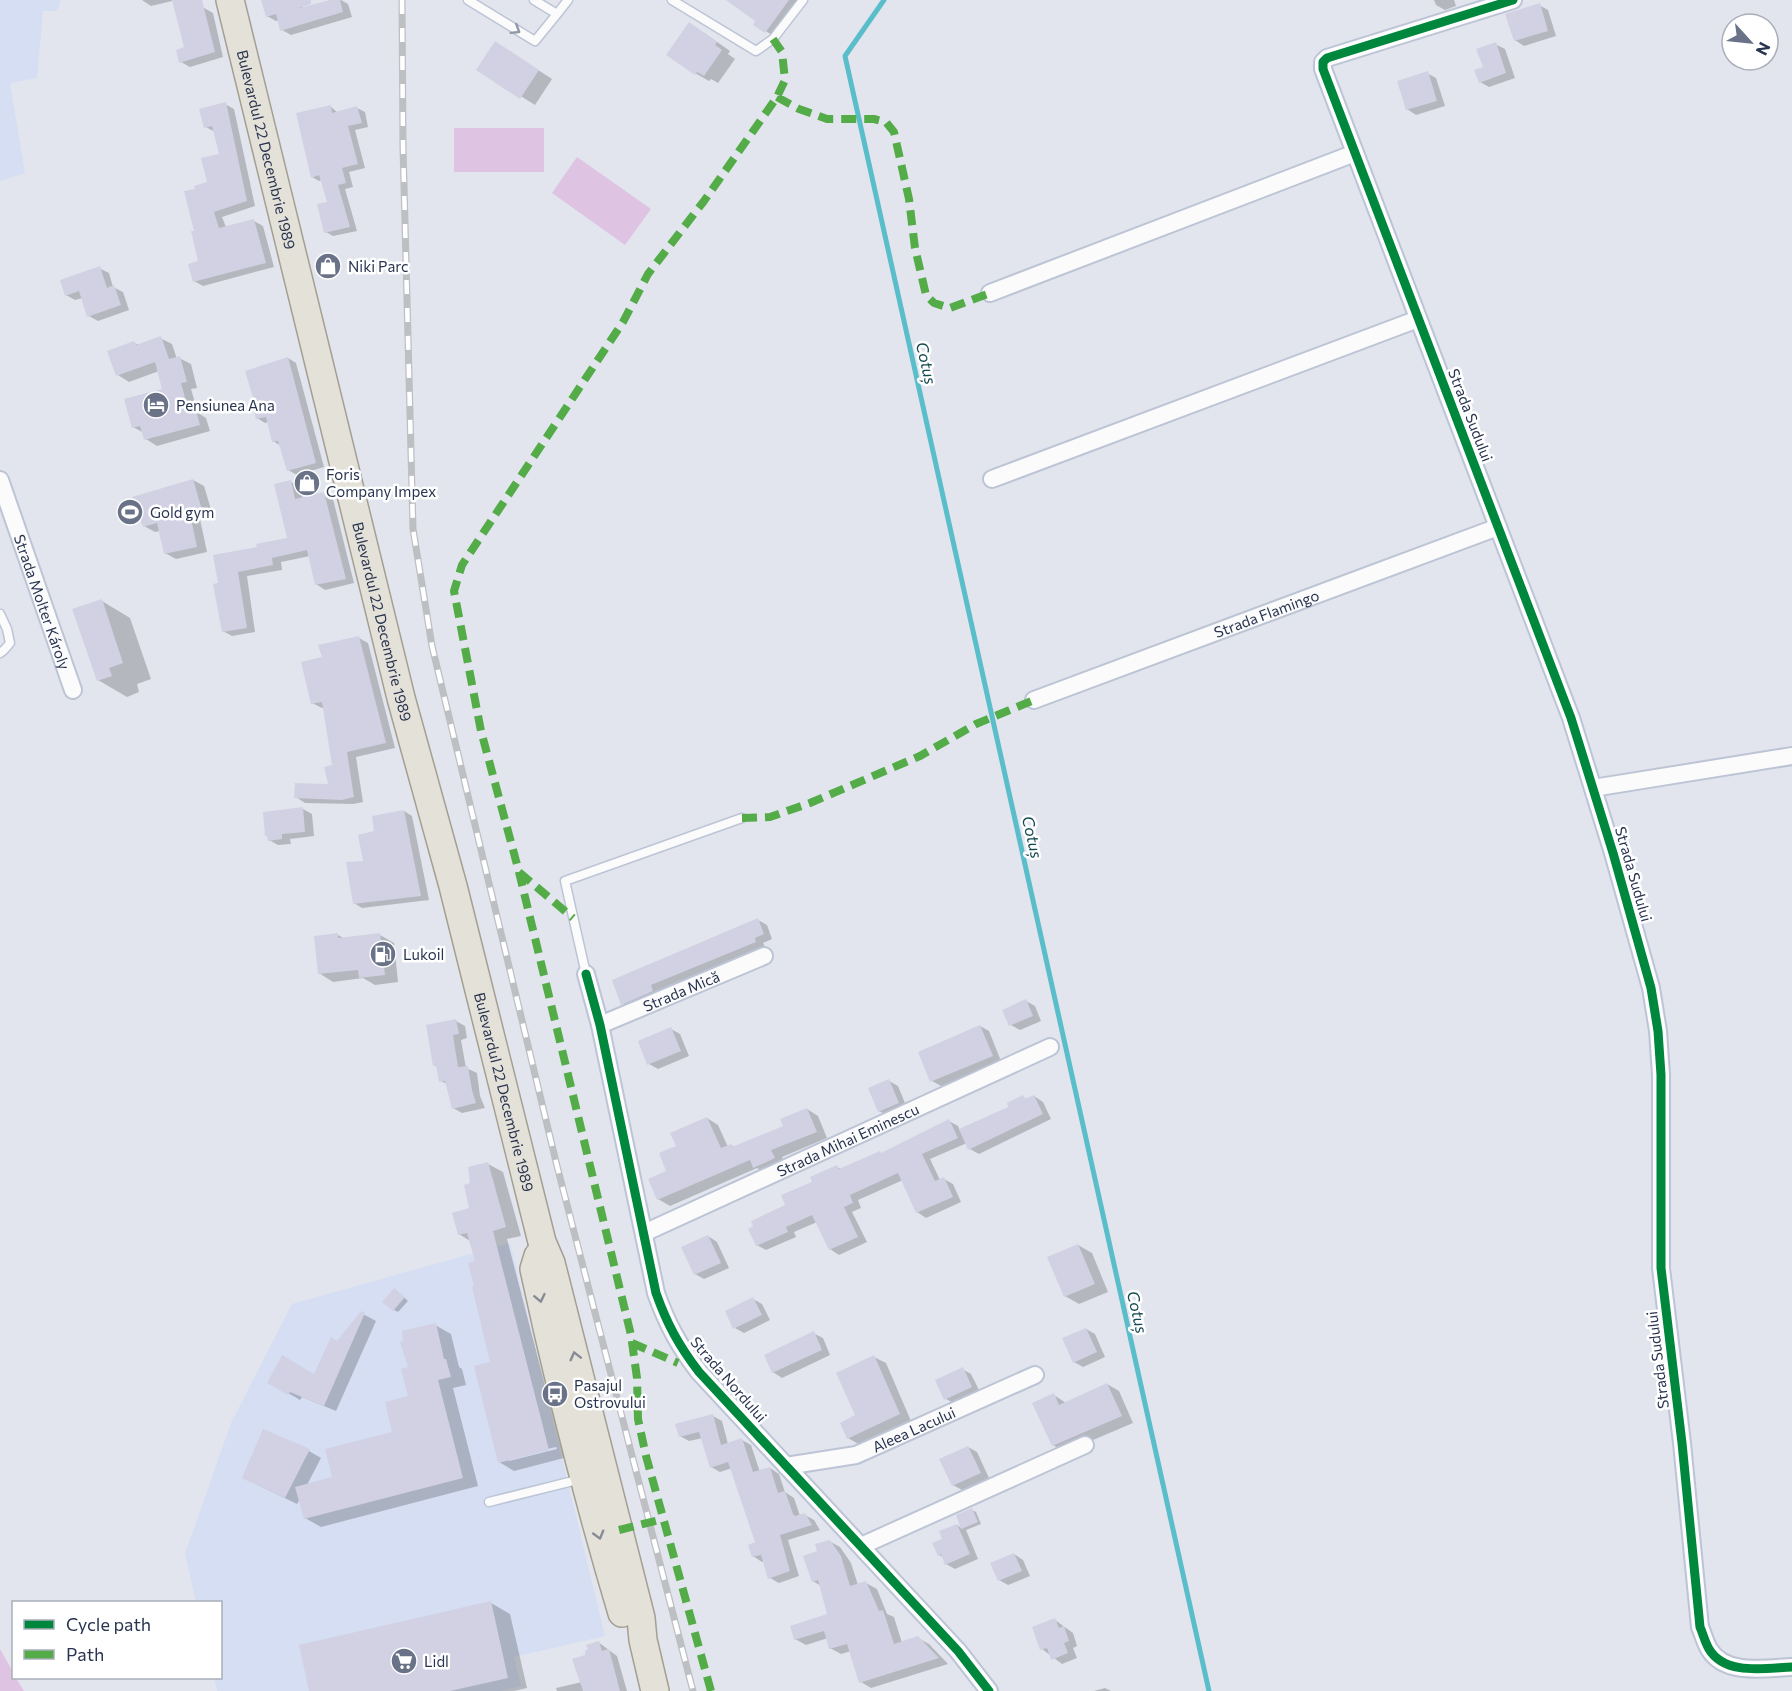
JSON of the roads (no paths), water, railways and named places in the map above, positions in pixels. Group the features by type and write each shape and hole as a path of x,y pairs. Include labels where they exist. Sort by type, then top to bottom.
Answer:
{"main road":[{"name":"Bulevardul 22 Decembrie 1989","path":"230,0 401,698 453,886 542,1242 551,1263 594,1476 641,1618 643,1640 656,1691"}],"street":[{"name":"Strada Sudului","path":"1513,0 1327,58 1323,62 1323,69 1571,718 1613,853 1651,988 1658,1031 1661,1075 1661,1268 1682,1443 1700,1627 1710,1651 1731,1667 1758,1669 1792,1667"},
{"path":"990,294 1354,153"},
{"path":"992,479 1418,319"},
{"name":"Strada Molter Károly","path":"0,480 72,690"},
{"name":"Strada Flamingo","path":"1034,700 1498,527"},
{"path":"1593,788 1792,756"},
{"name":"Strada Mică","path":"600,1025 764,956"},
{"name":"Strada Nordului","path":"586,974 600,1025 656,1293 669,1328 683,1352 699,1372 958,1651 989,1691"},
{"name":"Strada Mihai Eminescu","path":"644,1233 1050,1047"},
{"name":"Aleea Lacului","path":"786,1466 856,1455 1035,1375"},
{"path":"861,1546 1085,1445"}],"lane":[{"path":"468,0 535,41 568,0"},
{"path":"534,0 556,14"},
{"path":"672,0 756,51 773,39 803,0"},
{"path":"0,614 10,643 0,653"},
{"path":"586,974 565,881 741,818"},
{"path":"489,1502 594,1476"}],"waterway":[{"name":"Cotuș","path":"884,0 845,56 1209,1691"}],"railway":[{"path":"402,0 403,146 413,529 432,646 557,1166 693,1691"}],"place":[{"name":"Niki Parc","path":"328,266"},
{"name":"Pensiunea Ana","path":"156,405"},
{"name":"Foris Company Impex","path":"307,483"},
{"name":"Gold gym","path":"130,512"},
{"name":"Lukoil","path":"383,954"},
{"name":"Pasajul Ostrovului","path":"555,1394"},
{"name":"Lidl","path":"404,1661"}]}
